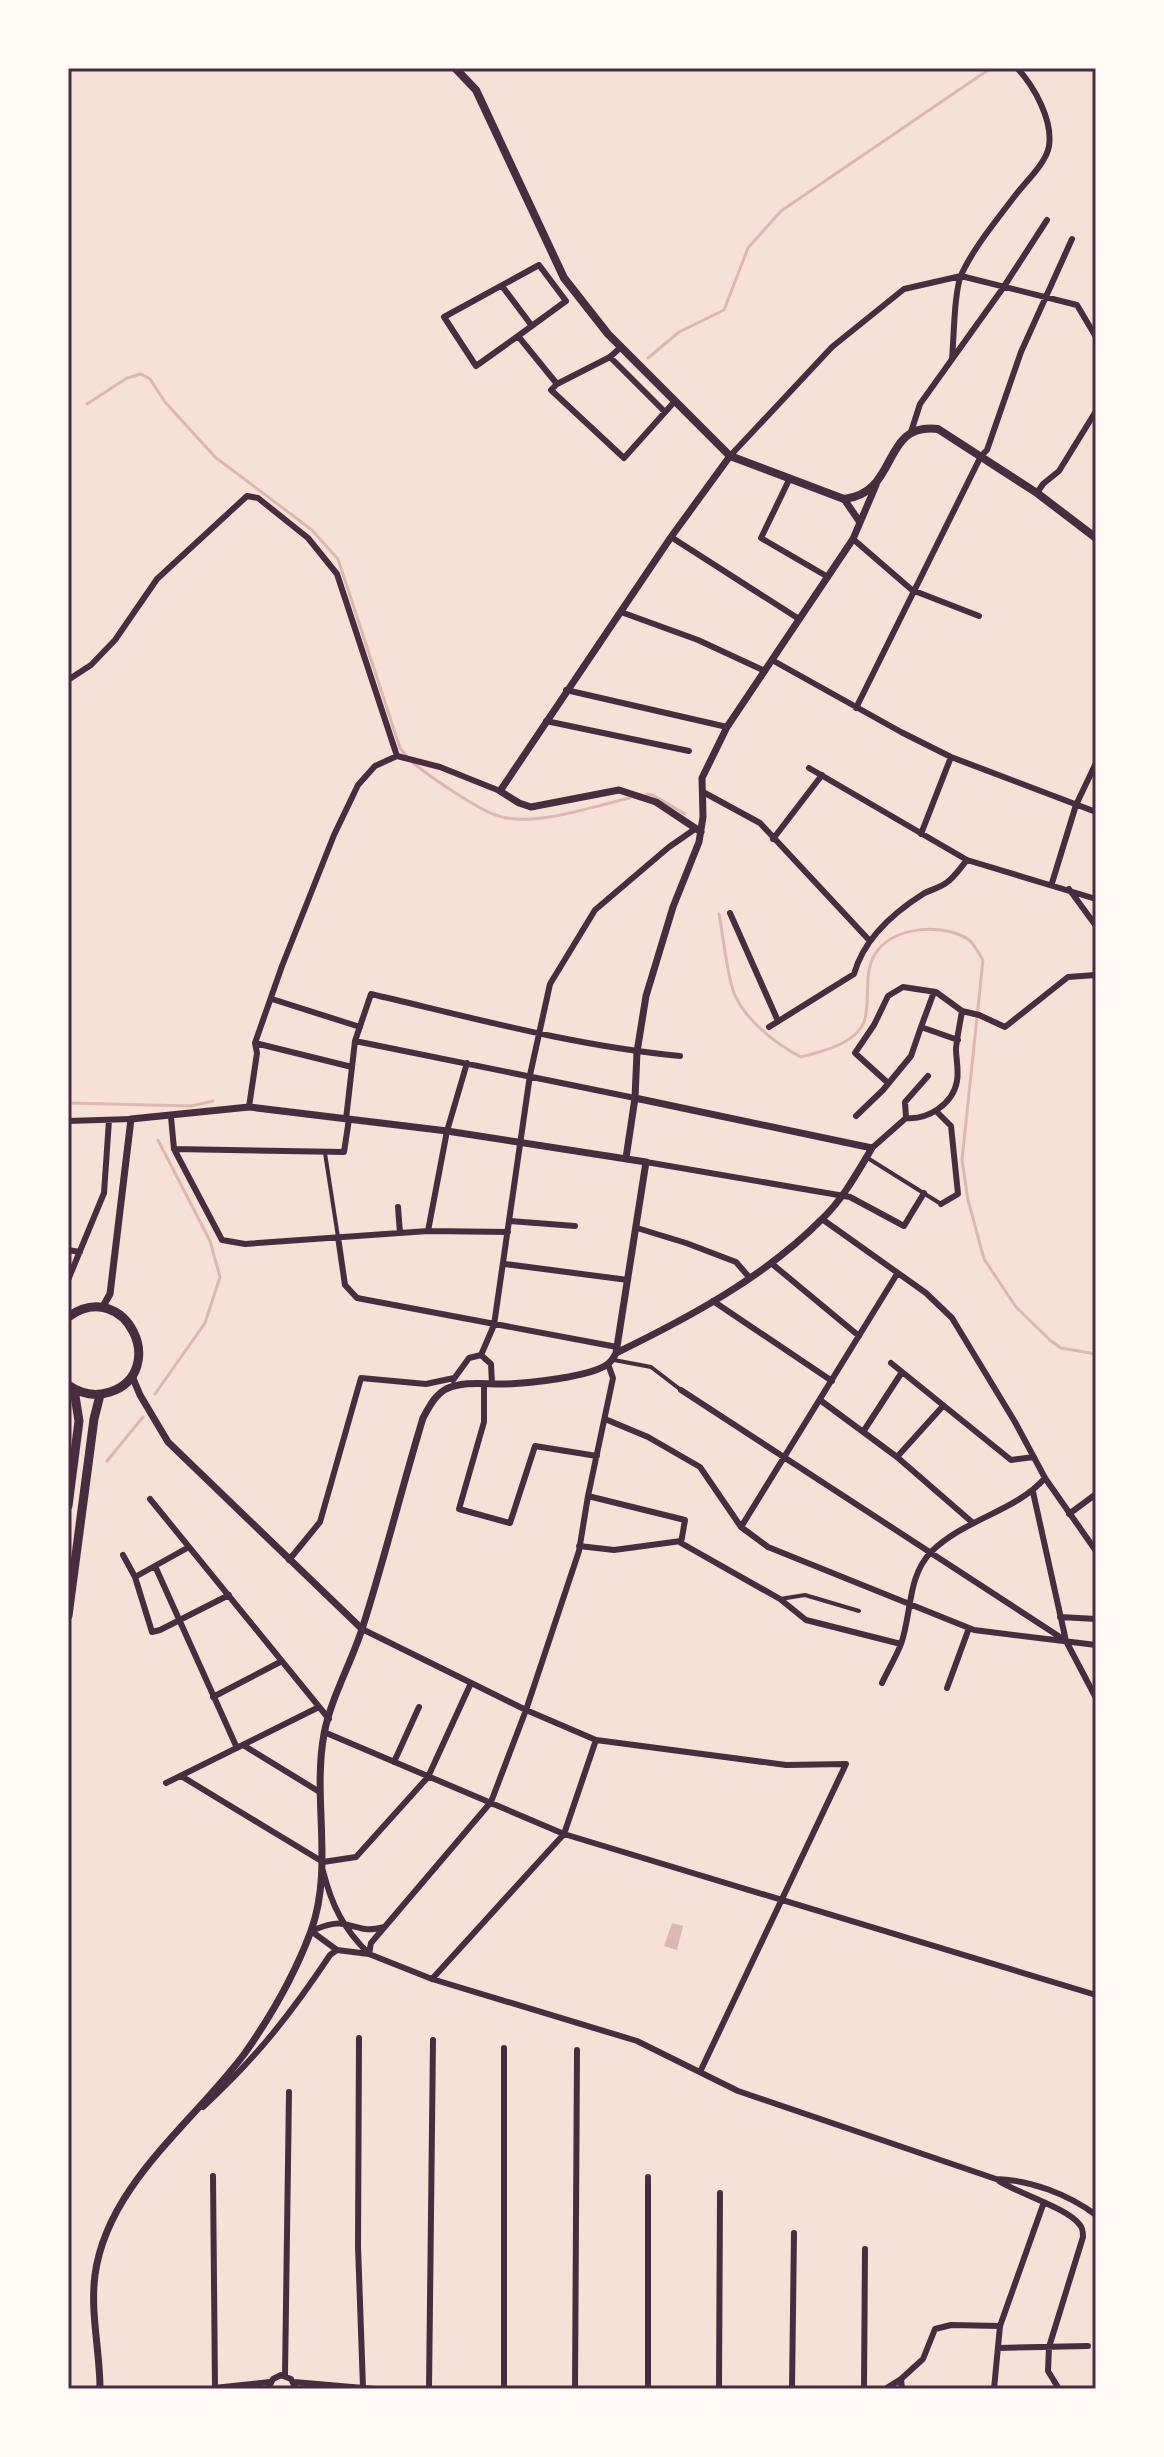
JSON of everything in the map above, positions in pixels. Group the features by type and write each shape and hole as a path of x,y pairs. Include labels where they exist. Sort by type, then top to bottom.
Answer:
{"main road":[{"path":"455,68 476,90 564,278 621,347 730,456 844,499 863,494 876,485 902,439 911,432 922,427 938,429 1037,493 1096,538"},
{"path":"68,1506 79,1421 71,1387 100,1395 123,1385 132,1376 138,1359 135,1333 125,1319 102,1308 87,1308 69,1314"},
{"path":"68,1616 94,1419 100,1395"}],"street":[{"path":"952,359 961,276 1049,147 1035,88 1017,68"},
{"path":"911,432 920,404 1003,288 1047,220"},
{"path":"856,708 912,590 981,456 987,450 1021,352 1072,239"},
{"path":"539,265 566,301 532,326 476,366 444,317 539,265"},
{"path":"500,791 671,537 730,456 832,347 904,289 961,276 1077,305 1096,337"},
{"path":"502,286 532,326"},
{"path":"518,336 557,384"},
{"path":"621,347 610,357 551,390 624,458 675,401"},
{"path":"610,357 665,412"},
{"path":"1037,493 1059,471 1096,411"},
{"path":"789,480 761,538 828,577"},
{"path":"626,1158 646,996 673,907 699,842 702,778 727,727 853,539 876,485"},
{"path":"68,680 91,665 115,640 157,579 247,496 258,498 308,538 337,574 397,756"},
{"path":"844,499 859,521"},
{"path":"671,537 799,619"},
{"path":"853,539 912,590 979,616"},
{"path":"621,612 698,640 765,671"},
{"path":"772,660 951,757 1096,812"},
{"path":"566,690 727,727"},
{"path":"546,721 689,751"},
{"path":"249,1107 257,1053 255,1043 282,966 334,835 358,785 375,766 397,756 440,767 531,807 619,790 656,802 698,831"},
{"path":"921,834 951,757"},
{"path":"1052,883 1076,805 1096,763"},
{"path":"809,768 967,860 1052,883 1096,899"},
{"path":"773,839 822,775"},
{"path":"703,792 760,823 869,940"},
{"path":"481,1355 494,1325 530,1075 550,984 595,910 669,847 698,831"},
{"path":"769,1027 854,974 869,940 893,915 924,893 946,883 967,860"},
{"path":"1069,889 1096,926"},
{"path":"730,913 778,1021"},
{"path":"888,1083 855,1053 874,1025 888,996 903,987 934,992 962,1011 1005,1027 1068,977 1096,975"},
{"path":"856,1116 911,1056 934,992"},
{"path":"174,1149 344,1152 355,1041 371,994 539,1033 637,1052 680,1056"},
{"path":"272,999 360,1027"},
{"path":"369,1954 350,1934 331,1902 323,1866 318,1791 324,1732 362,1629 423,1418 436,1398 450,1388 470,1384 525,1384 596,1370 613,1356 672,1326 771,1263 822,1219 842,1196 872,1148 906,1118 919,1119 936,1111 952,1095 957,1080 962,1011"},
{"path":"921,1027 958,1040"},
{"path":"355,1041 872,1148"},
{"path":"255,1043 352,1067"},
{"path":"428,1231 447,1131 467,1063"},
{"path":"906,1118 905,1102 928,1076"},
{"path":"68,1121 171,1117 249,1107 447,1131 850,1197 904,1226 924,1193"},
{"path":"866,1157 941,1204 958,1194 951,1126 936,1111"},
{"path":"171,1117 174,1149 222,1240 245,1244 428,1231 508,1232"},
{"path":"102,1308 110,1294 131,1119"},
{"path":"68,1280 104,1193 109,1120"},
{"path":"325,1153 345,1285 357,1298 494,1325 651,1367 681,1390 1066,1641"},
{"path":"369,1954 371,1943 491,1802 526,1710 579,1546 613,1378 613,1356 646,1162"},
{"path":"398,1207 400,1233"},
{"path":"822,1219 926,1293 952,1318 1045,1478 1096,1551"},
{"path":"510,1221 575,1226"},
{"path":"637,1228 736,1262 749,1277"},
{"path":"68,1250 80,1252"},
{"path":"771,1263 859,1336"},
{"path":"505,1264 628,1280"},
{"path":"741,1527 897,1274"},
{"path":"713,1301 832,1381"},
{"path":"450,1388 469,1358 481,1355"},
{"path":"481,1355 491,1364 484,1422 459,1509 510,1523 535,1446 597,1456"},
{"path":"891,1363 1011,1460 1034,1457"},
{"path":"465,1366 470,1384"},
{"path":"863,1432 902,1372"},
{"path":"132,1376 168,1442 362,1629 526,1710 596,1740 786,1765 846,1764 700,2072"},
{"path":"289,1560 320,1522 361,1378 426,1384 454,1378"},
{"path":"426,1384 436,1398"},
{"path":"123,1385 140,1395"},
{"path":"820,1400 897,1457 973,1523"},
{"path":"897,1457 943,1406"},
{"path":"605,1419 648,1437 700,1467 741,1527 768,1547 969,1628 1096,1645"},
{"path":"882,1683 901,1644 915,1575 932,1551 973,1523 1033,1492 1045,1478"},
{"path":"1033,1492 1066,1641 1096,1698"},
{"path":"1069,1514 1096,1494"},
{"path":"588,1496 685,1520 681,1542"},
{"path":"150,1499 329,1719"},
{"path":"579,1546 614,1550 681,1542 780,1599 806,1620 901,1644"},
{"path":"135,1577 189,1547"},
{"path":"123,1555 135,1577 152,1632 229,1595"},
{"path":"155,1566 213,1697 240,1746 318,1791"},
{"path":"780,1599 805,1595 859,1611"},
{"path":"1060,1617 1096,1619"},
{"path":"947,1688 969,1628"},
{"path":"213,1697 282,1661"},
{"path":"181,1776 323,1866 356,1857 428,1777 471,1683"},
{"path":"166,1783 319,1707"},
{"path":"394,1762 419,1707"},
{"path":"324,1732 564,1834 1096,1995"},
{"path":"432,1979 564,1834 596,1740"},
{"path":"100,2389 94,2325 95,2275 113,2215 139,2177 245,2052 294,1972 311,1931 323,1866"},
{"path":"311,1931 331,1924 344,1924 361,1930 384,1927"},
{"path":"311,1931 337,1950 369,1954 432,1979 637,2041 738,2091 996,2179 1080,2224 1083,2237 1049,2347 1048,2371 1059,2389"},
{"path":"193,2116 242,2071 272,2038 330,1955 337,1950"},
{"path":"359,2038 358,2246 363,2388"},
{"path":"429,2389 433,2040"},
{"path":"504,2048 504,2389"},
{"path":"575,2389 577,2050"},
{"path":"285,2376 289,2092"},
{"path":"213,2176 213,2388 269,2386 277,2376 285,2376 295,2385 375,2389"},
{"path":"648,2177 648,2389"},
{"path":"996,2179 1013,2180 1049,2190 1096,2215"},
{"path":"719,2389 720,2193"},
{"path":"994,2389 1000,2326 1044,2202"},
{"path":"792,2389 794,2233"},
{"path":"864,2389 865,2249"},
{"path":"885,2389 923,2359 931,2336 941,2326 1000,2326"},
{"path":"998,2348 1088,2346"},
{"path":"901,2379 902,2389"}],"shaded area":[{"path":"672,1923 683,1926 677,1950 664,1946"}],"waterway":[{"path":"648,358 679,332 724,310 748,248 781,211 991,68"},
{"path":"87,404 127,378 141,374 150,379 165,402 215,457 312,530 338,559 400,748 407,757"},
{"path":"412,762 469,802 502,817 549,817 630,798"},
{"path":"647,794 685,814"},
{"path":"719,914 729,976 739,1003 762,1030 801,1057 837,1046 860,1030 866,1013 870,967 878,950 886,942 909,932 935,929 959,935 971,942 983,960 962,1160 968,1200 984,1259 1016,1307 1051,1341 1061,1348 1096,1354"},
{"path":"68,1103 191,1106 213,1101"},
{"path":"155,1394 205,1323 220,1277 210,1241 158,1140"},
{"path":"107,1461 143,1417"}]}
